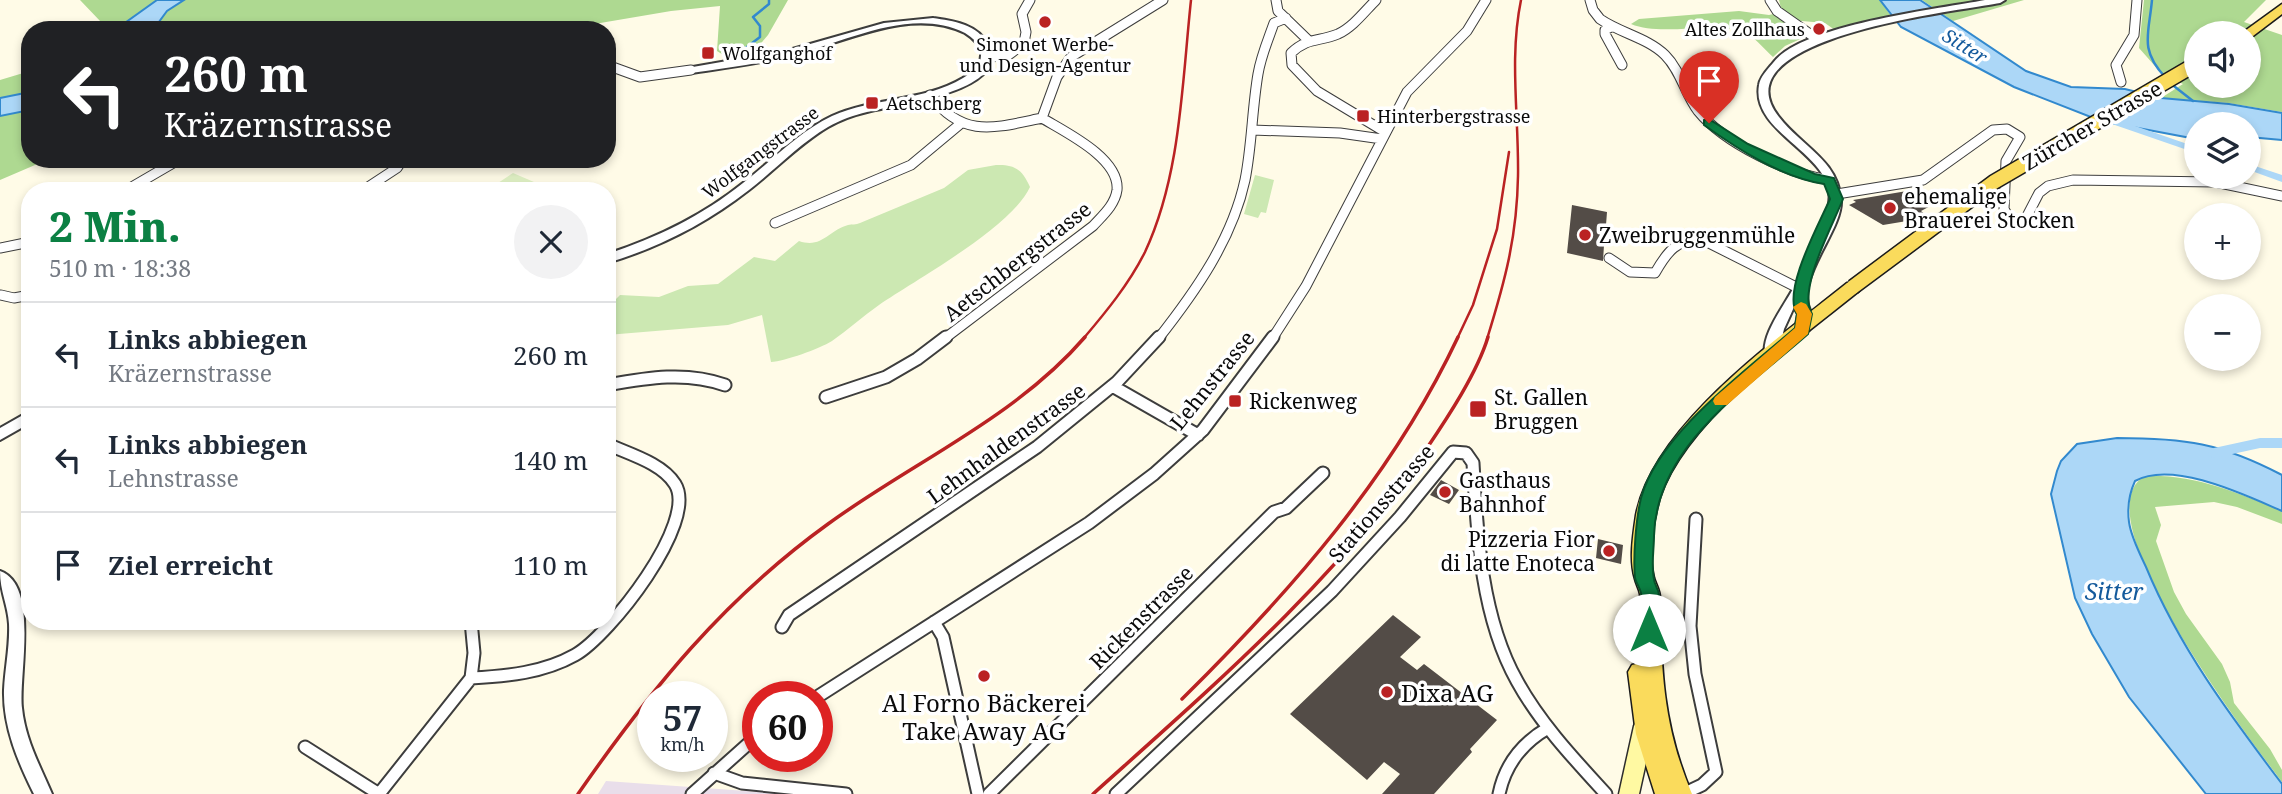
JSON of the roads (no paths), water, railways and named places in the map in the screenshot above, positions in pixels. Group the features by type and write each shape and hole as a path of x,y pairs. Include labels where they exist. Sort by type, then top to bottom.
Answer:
{"main road":[{"path":"2261,24 2282,8"},
{"name":"Zürcher Strasse","path":"1672,790 1652,693 1650,593 1644,579 1647,509 1656,481 1676,449 1698,423 1771,356 1803,322 1824,311 1994,182 2184,71"},
{"name":"Zürcher Strasse","path":"1644,579 1637,592 1640,699 1645,724 1672,790"},
{"path":"1629,794 1645,724"}],"street":[{"path":"616,68 640,77 656,78 782,55 897,23 920,20 948,23 970,32 982,42 986,58 1009,54 1024,43 1027,35 1022,14 1030,0"},
{"path":"930,95 945,116 959,125 990,128 1042,118 1057,77 1071,57 1163,0"},
{"path":"1276,0 1278,11 1309,41"},
{"path":"1376,0 1345,30 1296,47 1291,54 1291,65 1295,73 1384,136"},
{"name":"Lehnstrasse","path":"833,687 1106,512 1199,435 1238,387 1306,286 1407,92 1467,31 1486,0"},
{"path":"1590,0 1592,10 1611,27 1647,43 1666,56 1698,109 1722,134 1812,178 1830,180"},
{"path":"1770,0 1777,11 1817,39"},
{"path":"2121,82 2116,65 2134,35 2137,0"},
{"path":"1771,356 1773,337 1800,289 1835,206 1837,194 1808,150 1771,115 1762,98 1763,85 1780,61 1797,48 1817,39 1997,1"},
{"name":"Lehnhaldenstrasse","path":"782,627 789,615 1032,453 1114,387 1175,314 1223,242 1242,192 1257,75 1274,23 1286,18"},
{"path":"1611,27 1605,30 1605,34 1622,65"},
{"name":"Wolfgangstrasse","path":"616,256 665,238 705,218 805,138 834,120 865,109 930,95 969,79 982,67 986,58"},
{"name":"Aetschbergstrasse","path":"826,397 886,377 907,366 1093,226 1110,210 1119,187 1114,172 1097,154 1042,118"},
{"path":"775,223 911,165 959,125"},
{"path":"1837,194 1923,180 1993,130 2003,128 2020,137 2006,161 2004,209 2008,216 2017,221 2026,218 2039,193 2048,186 2073,180 2216,182 2282,196"},
{"path":"1252,130 1384,136"},
{"path":"140,182 165,168"},
{"path":"376,182 397,168"},
{"path":"1609,258 1622,269 1639,276 1655,273 1676,243 1691,239 1703,240 1800,289"},
{"path":"0,248 21,244"},
{"path":"1800,289 1803,322"},
{"path":"1,295 21,297"},
{"path":"616,384 682,377 717,381 725,385"},
{"path":"1114,387 1199,435"},
{"path":"0,435 21,422"},
{"path":"616,448 661,470 675,481 683,500 676,527 625,610 616,619"},
{"name":"Stationsstrasse","path":"1116,794 1332,591 1400,517 1453,452 1466,453 1473,463 1480,536 1492,605 1506,660 1548,728 1606,794"},
{"name":"Rickenstrasse","path":"989,794 1274,512 1286,508 1323,474"},
{"path":"1672,790 1702,785 1716,772 1695,674 1690,626 1696,519"},
{"path":"0,578 11,593 17,616 6,709 43,794"},
{"path":"934,622 943,637 978,794"},
{"path":"305,747 379,794 471,678 474,653 472,630"},
{"path":"471,678 504,677 544,668 578,653 606,630"},
{"path":"1499,794 1516,754 1532,736 1548,728"},
{"path":"692,794 742,749"},
{"path":"714,773 728,782 809,787 846,794"}],"water":[{"path":"157,0 184,0 167,11 160,21 128,21"},
{"name":"Sitter","path":"1880,0 1920,0 2026,71 2071,87 2125,89 2161,98 2229,104 2282,113 2282,140 2261,138 2261,112 2184,112 2184,137 2101,121 2014,87 1901,27"},
{"path":"21,94 21,112 0,116 0,98"},
{"name":"Sitter","path":"2117,438 2163,439 2202,444 2240,456 2282,475 2282,511 2209,482 2169,475 2151,476 2135,481 2128,511 2136,545 2174,625 2225,706 2282,784 2282,794 2206,794 2129,697 2092,634 2075,598 2051,494 2057,471 2061,461 2077,444"}],"waterway":[{"path":"739,53 760,37 760,26 753,17 769,4 769,0"},
{"path":"2152,0 2149,49 2165,77"},
{"path":"2170,83 2193,101"},
{"path":"2115,122 2184,146"},
{"path":"2261,171 2282,179"},
{"path":"2214,453 2260,443 2282,443"}],"railway":[{"path":"1083,339 1132,275 1157,222 1166,192 1178,128 1191,0"},
{"path":"1487,339 1504,278 1515,219 1518,176 1516,44 1521,0"},
{"path":"1457,338 1473,305 1497,229 1509,152"},
{"path":"578,794 662,682 691,648 755,583 828,524 962,438 1027,392 1085,337"},
{"path":"1093,794 1227,673 1313,588 1353,543 1391,497 1444,423 1469,380 1488,337"},
{"path":"1182,699 1262,617 1336,530 1402,437 1432,388 1457,338"}],"place":[{"name":"Simonet Werbe- und Design-Agentur","path":"1045,22"},
{"name":"Altes Zollhaus","path":"1819,29"},
{"name":"Wolfganghof","path":"708,53"},
{"name":"Aetschberg","path":"872,103"},
{"name":"Hinterbergstrasse","path":"1363,116"},
{"name":"ehemalige Brauerei Stocken","path":"1890,208"},
{"name":"Zweibruggenmühle","path":"1585,235"},
{"name":"Rickenweg","path":"1235,401"},
{"name":"St. Gallen Bruggen","path":"1478,409"},
{"name":"Gasthaus Bahnhof","path":"1445,492"},
{"name":"Pizzeria Fior di latte Enoteca","path":"1609,551"},
{"name":"Al Forno Bäckerei Take Away AG","path":"984,676"},
{"name":"Dixa AG","path":"1387,692"}]}
